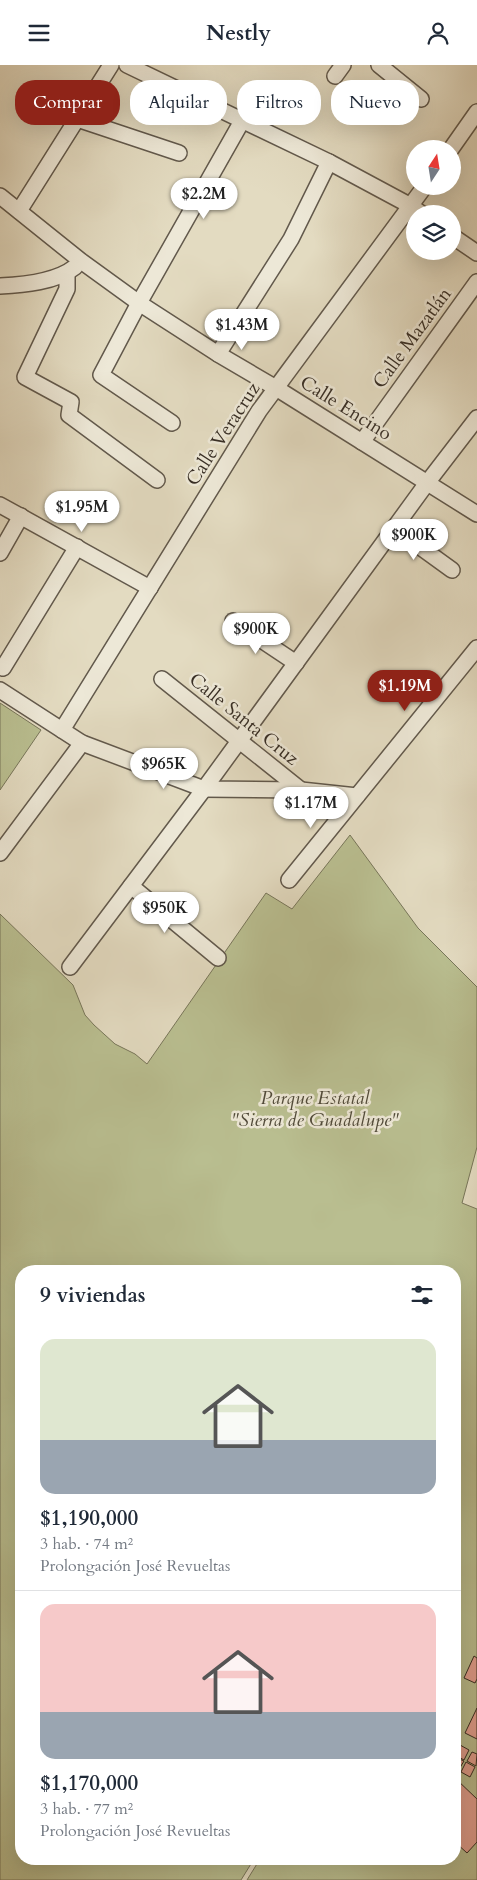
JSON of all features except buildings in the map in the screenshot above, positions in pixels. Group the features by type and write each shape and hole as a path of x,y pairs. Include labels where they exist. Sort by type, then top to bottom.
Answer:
{"street":[{"path":"102,80 112,65"},
{"path":"127,65 237,119"},
{"path":"379,65 421,99"},
{"path":"457,140 477,112"},
{"path":"19,211 73,125"},
{"path":"95,125 179,153"},
{"path":"172,423 101,375 139,303 240,125"},
{"path":"250,125 329,162 407,205"},
{"path":"218,355 291,239 329,162"},
{"name":"Calle Encino","path":"0,196 81,261 139,303 218,355 276,388 477,514"},
{"name":"Calle Veracruz","path":"62,730 276,388 406,223"},
{"path":"461,242 477,253"},
{"path":"0,286 26,285 67,273 81,261"},
{"path":"67,273 67,289 25,377 71,402 69,415 157,480"},
{"name":"Calle Mazatlán","path":"362,442 477,281"},
{"path":"70,967 204,789 427,483 477,418"},
{"path":"0,505 150,588"},
{"path":"0,553 21,516"},
{"path":"394,528 452,570"},
{"path":"3,668 77,547"},
{"path":"233,621 296,663"},
{"path":"289,880 477,648"},
{"name":"Calle Santa Cruz","path":"162,679 301,790"},
{"path":"0,690 82,743 204,789 301,790 357,796"},
{"path":"0,853 82,743"},
{"path":"131,886 218,959"}],"green space":[{"path":"0,703 41,730 0,790"},
{"name":"Parque Estatal \"Sierra de Guadalupe\"","path":"350,835 418,928 477,987 477,1147 462,1203 477,1209 477,1880 247,1880 256,1865 461,1865 461,1265 15,1265 15,1865 250,1865 241,1880 0,1880 0,914 73,985 85,1015 94,1025 115,1044 135,1054 147,1064 266,893 292,909"}]}
